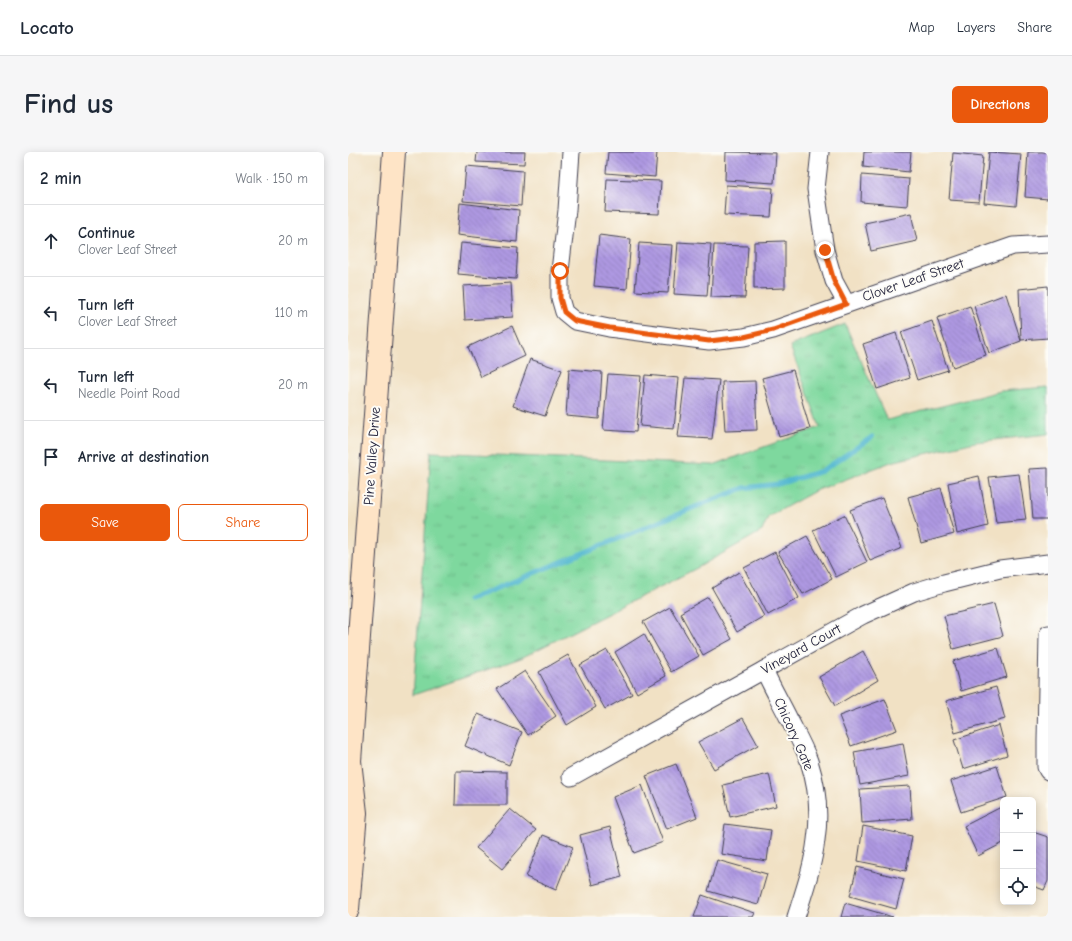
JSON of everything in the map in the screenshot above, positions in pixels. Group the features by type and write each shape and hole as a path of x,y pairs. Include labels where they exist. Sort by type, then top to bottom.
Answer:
{"main road":[{"name":"Pine Valley Drive","path":"348,909 356,813 349,762 394,152"}],"street":[{"name":"Clover Leaf Street","path":"571,152 567,210 560,271 560,298 564,312 575,321 610,328 709,341 744,337 773,330 1013,246 1048,244"},
{"path":"820,152 816,189 825,250 834,281 846,304"},
{"name":"Vineyard Court","path":"571,777 863,614 914,592 944,582 1000,569 1048,563"},
{"path":"1048,634 1046,767 1048,772"},
{"name":"Chicory Gate","path":"764,670 799,738 814,779 818,814 816,839 812,864 796,917"}],"green space":[{"path":"845,324 887,420 1001,391 1048,387 1048,434 975,442 891,462 815,491 768,517 762,531 697,568 521,658 413,695 431,452 713,465 820,427 790,346"}],"building":[{"path":"477,152 525,152 524,164 476,162"},
{"path":"608,152 657,152 655,177 606,173"},
{"path":"726,152 776,153 774,183 725,180"},
{"path":"864,152 911,152 909,172 863,167"},
{"path":"989,152 1021,154 1016,206 984,203"},
{"path":"1028,152 1048,152 1048,199 1025,197"},
{"path":"953,153 983,156 979,202 949,200"},
{"path":"466,166 523,171 521,206 463,201"},
{"path":"862,175 909,179 907,206 861,202"},
{"path":"607,179 661,181 659,214 605,212"},
{"path":"726,185 773,188 771,217 724,215"},
{"path":"460,203 519,210 517,242 457,235"},
{"path":"911,213 917,241 871,251 865,223"},
{"path":"599,235 631,239 627,289 594,286"},
{"path":"785,241 785,288 754,289 754,242"},
{"path":"678,242 711,244 707,296 674,294"},
{"path":"461,243 518,248 516,279 458,274"},
{"path":"639,243 672,245 668,293 635,291"},
{"path":"714,245 748,246 745,298 711,297"},
{"path":"511,283 513,317 465,320 463,286"},
{"path":"1048,286 1048,338 1021,340 1019,289"},
{"path":"1006,294 1021,341 989,353 974,306"},
{"path":"970,306 986,355 953,367 937,318"},
{"path":"932,321 948,370 917,380 901,332"},
{"path":"512,326 525,356 481,377 468,347"},
{"path":"896,333 910,378 877,389 863,344"},
{"path":"530,359 562,370 545,416 513,406"},
{"path":"569,369 602,372 599,419 566,416"},
{"path":"793,370 810,429 779,437 762,378"},
{"path":"608,374 641,376 636,432 603,430"},
{"path":"645,375 679,378 674,429 640,426"},
{"path":"685,378 719,380 712,439 678,437"},
{"path":"755,381 757,430 725,431 722,382"},
{"path":"1048,468 1048,519 1033,519 1029,469"},
{"path":"1019,474 1026,520 996,523 989,477"},
{"path":"979,476 988,526 957,534 948,483"},
{"path":"941,488 954,534 921,543 908,497"},
{"path":"882,498 902,548 870,561 850,510"},
{"path":"844,515 867,562 836,577 813,530"},
{"path":"807,536 832,579 803,594 778,552"},
{"path":"775,552 799,598 768,615 744,568"},
{"path":"739,572 764,616 737,632 712,588"},
{"path":"708,597 732,639 703,655 680,613"},
{"path":"994,604 1003,636 953,649 944,616"},
{"path":"670,607 699,656 671,672 643,622"},
{"path":"644,634 666,676 637,693 615,652"},
{"path":"998,648 1007,677 961,691 953,661"},
{"path":"607,650 632,694 605,709 580,665"},
{"path":"863,651 878,680 835,706 819,677"},
{"path":"568,655 596,707 567,725 539,672"},
{"path":"525,671 556,716 528,735 497,689"},
{"path":"996,687 1005,719 955,733 946,701"},
{"path":"885,699 897,730 851,746 839,716"},
{"path":"478,714 522,732 509,765 465,746"},
{"path":"743,718 758,745 714,769 698,742"},
{"path":"999,725 1007,755 963,769 954,740"},
{"path":"903,743 909,776 860,785 854,752"},
{"path":"676,764 697,817 667,829 646,776"},
{"path":"997,766 1007,797 1000,797 1000,799 961,812 951,781"},
{"path":"456,771 507,772 507,805 455,805"},
{"path":"769,774 776,806 730,817 723,785"},
{"path":"642,785 663,842 634,853 613,797"},
{"path":"910,786 912,819 862,823 860,789"},
{"path":"1000,808 1000,845 978,856 964,826"},
{"path":"510,809 536,830 502,869 476,848"},
{"path":"725,824 771,830 767,861 721,854"},
{"path":"863,826 912,836 906,871 858,861"},
{"path":"610,827 622,877 592,885 580,835"},
{"path":"1036,833 1048,837 1048,881 1044,890 1036,887"},
{"path":"543,835 573,847 556,890 526,877"},
{"path":"717,860 767,874 758,905 708,891"},
{"path":"857,867 904,879 896,909 850,896"},
{"path":"702,895 755,913 753,917 694,917"},
{"path":"845,903 893,917 841,917"}],"waterway":[{"path":"468,600 744,488 778,484 822,471 872,437"}],"route":[{"path":"560,271 560,298 564,312 575,321 610,328 709,341 744,337 773,330 846,304 834,281 825,250"}]}
